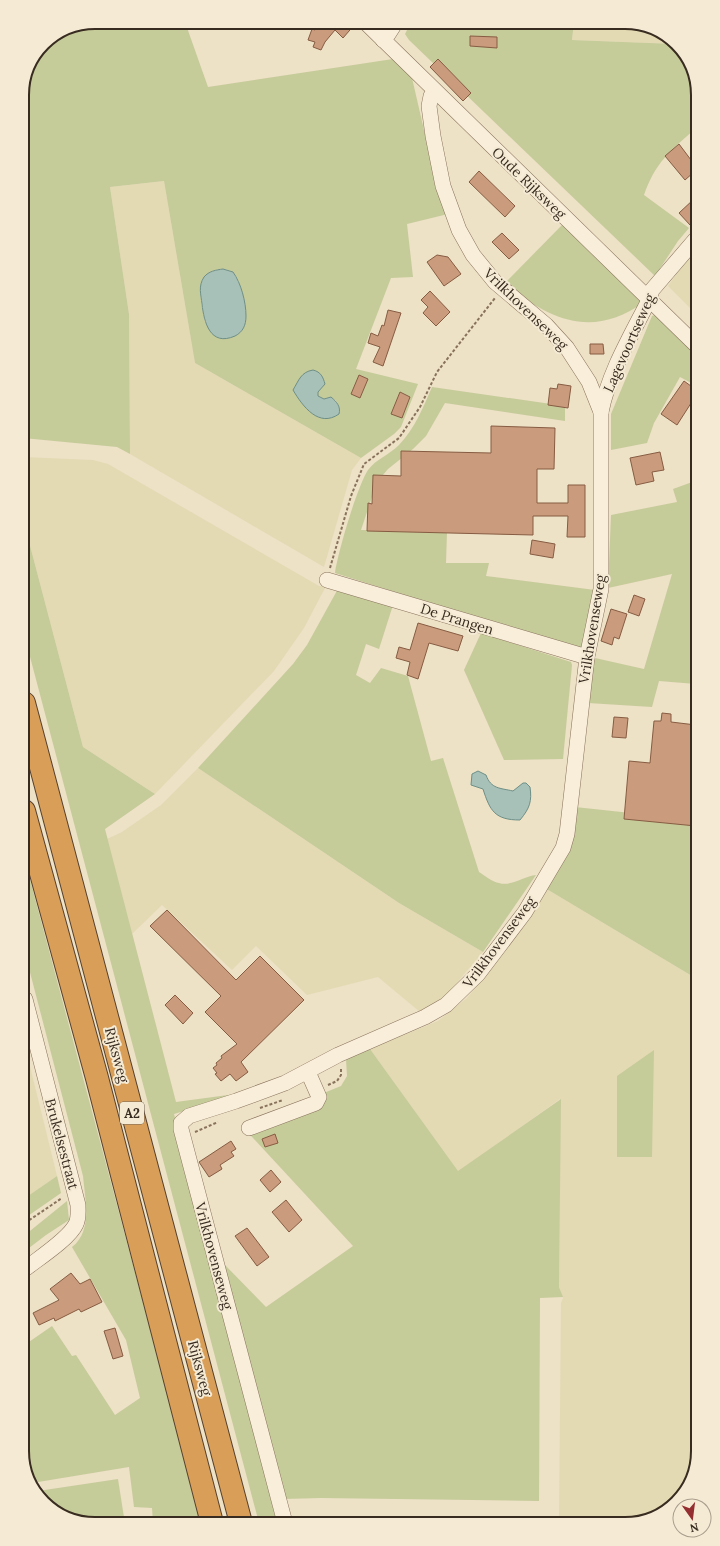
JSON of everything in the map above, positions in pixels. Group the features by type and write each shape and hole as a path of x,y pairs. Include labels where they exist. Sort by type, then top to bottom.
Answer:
{"highway":[{"name":"Rijksweg","path":"29,722 239,1517"},
{"name":"Rijksweg","path":"29,829 95,1070 210,1517"}],"street":[{"name":"Oude Rijksweg","path":"372,29 434,92 691,340"},
{"path":"383,40 391,29"},
{"name":"Vrilkhovenseweg","path":"284,1517 180,1126 182,1121 189,1116 264,1091 308,1072 338,1055 425,1017 446,1005 478,974 525,912 563,848 567,834 587,657 601,589 602,412 589,382 567,348 546,325 502,289 473,255 450,208 443,186 429,106 434,92"},
{"name":"Lagevoortseweg","path":"602,412 605,392 612,374 650,300 652,290 691,244"},
{"name":"De Prangen","path":"327,580 587,657"},
{"name":"Brukelsestraat","path":"29,1015 78,1205 76,1225 70,1233 29,1266"},
{"path":"249,1128 316,1103 319,1097 308,1072"}],"path":[{"path":"327,580 351,496 364,464 399,438 420,407 437,372 502,289"},
{"path":"29,1220 65,1196"}],"shaded area":[{"path":"573,29 629,29 650,34 666,44 572,40"},
{"path":"164,181 195,363 361,458 352,470 324,567 130,454 129,314 110,187"},
{"path":"691,254 691,309 668,286"},
{"path":"29,457 93,460 108,464 319,586 326,586 304,628 274,671 155,794 83,747 29,542"},
{"path":"198,768 399,903 483,952 448,993 430,1007 420,1012 378,977 307,995 256,946 232,970 162,905 132,934 107,839 122,832 161,805"},
{"path":"545,888 691,975 691,1451 684,1480 668,1501 654,1510 638,1516 625,1517 559,1517 561,1303 563,1298 559,1287 560,1099 458,1172 370,1049 438,1021 467,998 481,981","holes":["617,1113 652,1157 617,1157"]},
{"path":"29,1062 57,1176 29,1195"}],"green space":[{"path":"187,29 208,87 393,59 412,78 433,169 448,214 407,224 413,277 391,278 356,369 418,384 401,427 394,434 361,458 195,363 164,181 110,187 129,314 130,454 117,447 29,439 29,91 31,78 40,58 48,48 58,40 82,30","holes":["223,269 231,272 237,277 242,295 240,333 232,337 205,322 201,297 201,288 207,275 213,271","325,384 318,392 318,396 324,399 331,397 336,401 340,409 293,390"]},
{"path":"408,29 573,29 572,40 666,44 672,48 684,66 690,87 691,133 664,158 653,174 644,195 689,228 678,241 655,276 409,40 405,34"},
{"path":"563,224 644,302 625,314 606,320 589,322 571,320 555,315 538,307 504,284"},
{"path":"657,314 691,346 691,383 680,377 654,423 647,443 611,450 611,414 652,316"},
{"path":"432,387 565,406 565,421 445,403 426,436 413,449 388,469 377,482 361,530 447,532 446,563 489,563 486,576 595,590 583,652 335,573 348,520 368,470 371,466 399,445 410,432"},
{"path":"691,482 691,684 659,681 652,707 588,703 595,658 644,669 672,574 608,588 611,515 677,502 673,489"},
{"path":"29,542 83,747 155,794 105,829 176,1102 243,1093 174,1114 275,1517 257,1517 29,653"},
{"path":"339,587 393,605 379,649 366,644 356,675 370,683 381,668 408,676 431,761 443,758 479,872 489,879 504,884 536,875 483,952 399,903 198,768 293,664 307,645"},
{"path":"481,633 571,662 572,665 563,759 504,760 464,670"},
{"path":"575,807 691,819 691,975 545,888 567,856"},
{"path":"29,876 200,1517 153,1517 152,1508 134,1507 129,1467 37,1482 30,1464 29,1342 52,1326 72,1356 76,1355 115,1415 140,1398 126,1340 72,1247 79,1240 85,1224 86,1204 83,1176 29,968"},
{"path":"370,1049 458,1171 561,1099 559,1287 563,1297 540,1298 539,1501 321,1498 284,1499 224,1264 266,1307 353,1246 242,1126 341,1086 347,1076 346,1059"},
{"path":"654,1050 652,1157 617,1157 617,1076"},
{"path":"57,1176 61,1193 29,1215 29,1195"},
{"path":"67,1201 69,1220 29,1248 29,1232"},
{"path":"118,1479 124,1517 82,1516 62,1508 48,1498 43,1490"}],"water":[{"path":"223,269 233,272 236,276 244,299 246,311 244,328 235,336 226,339 214,335 210,331 204,318 200,290 202,280 208,273"},
{"path":"313,370 321,375 325,384 318,392 318,396 324,399 331,397 339,407 339,414 332,418 325,419 312,414 293,390 303,375"},
{"path":"478,771 486,775 490,783 496,787 513,791 523,783 526,783 530,787 530,804 520,820 512,820 499,816 488,803 483,789 471,785 472,774"}],"building":[{"path":"312,29 351,29 343,38 335,30 325,42 321,50 313,47 315,42 308,40"},
{"path":"470,36 497,37 497,48 470,46"},
{"path":"438,59 471,93 463,101 430,67"},
{"path":"679,144 691,160 691,175 685,180 665,156"},
{"path":"479,171 515,206 505,217 469,182"},
{"path":"691,202 690,225 679,213"},
{"path":"502,233 519,250 509,259 492,242"},
{"path":"437,255 448,257 461,274 444,286 427,262"},
{"path":"430,291 450,312 436,326 423,313 428,307 421,300"},
{"path":"388,310 401,313 383,366 373,362 380,347 368,343 371,333 378,336 382,325 384,326"},
{"path":"590,344 603,344 604,354 590,354"},
{"path":"359,375 368,379 360,398 351,394"},
{"path":"684,381 691,386 691,403 677,425 661,414"},
{"path":"558,384 571,386 568,408 548,405 550,388 557,389"},
{"path":"400,392 410,397 402,418 391,414"},
{"path":"491,426 555,428 554,469 537,469 537,503 568,503 568,485 585,485 585,537 567,537 568,516 533,516 533,535 367,531 368,503 372,504 373,475 401,476 401,451 491,453"},
{"path":"660,452 664,470 652,472 654,481 636,485 630,458"},
{"path":"532,540 555,544 553,558 530,554"},
{"path":"634,595 645,599 639,616 628,612"},
{"path":"611,609 627,614 619,639 614,637 612,645 601,641"},
{"path":"418,623 463,636 458,651 429,643 418,679 407,675 410,662 396,658 399,647 410,650"},
{"path":"662,713 671,714 671,722 691,724 691,826 624,819 629,761 650,763 654,721 661,721"},
{"path":"614,717 628,718 626,738 612,737"},
{"path":"167,910 236,980 260,956 304,1000 241,1062 248,1072 236,1081 230,1074 221,1081 215,1074 217,1073 213,1068 222,1058 221,1056 237,1044 205,1012 221,996 150,926"},
{"path":"175,995 193,1013 183,1024 165,1005"},
{"path":"275,1134 278,1143 265,1147 262,1139"},
{"path":"231,1141 236,1149 231,1152 234,1156 220,1165 222,1169 209,1177 199,1162"},
{"path":"271,1170 281,1182 270,1192 260,1180"},
{"path":"286,1200 302,1220 289,1232 272,1212"},
{"path":"247,1228 269,1257 257,1266 235,1236"},
{"path":"71,1273 80,1284 90,1279 102,1302 81,1312 79,1309 55,1321 54,1318 39,1325 33,1313 59,1300 50,1289"},
{"path":"115,1328 123,1356 113,1359 104,1331"}]}
